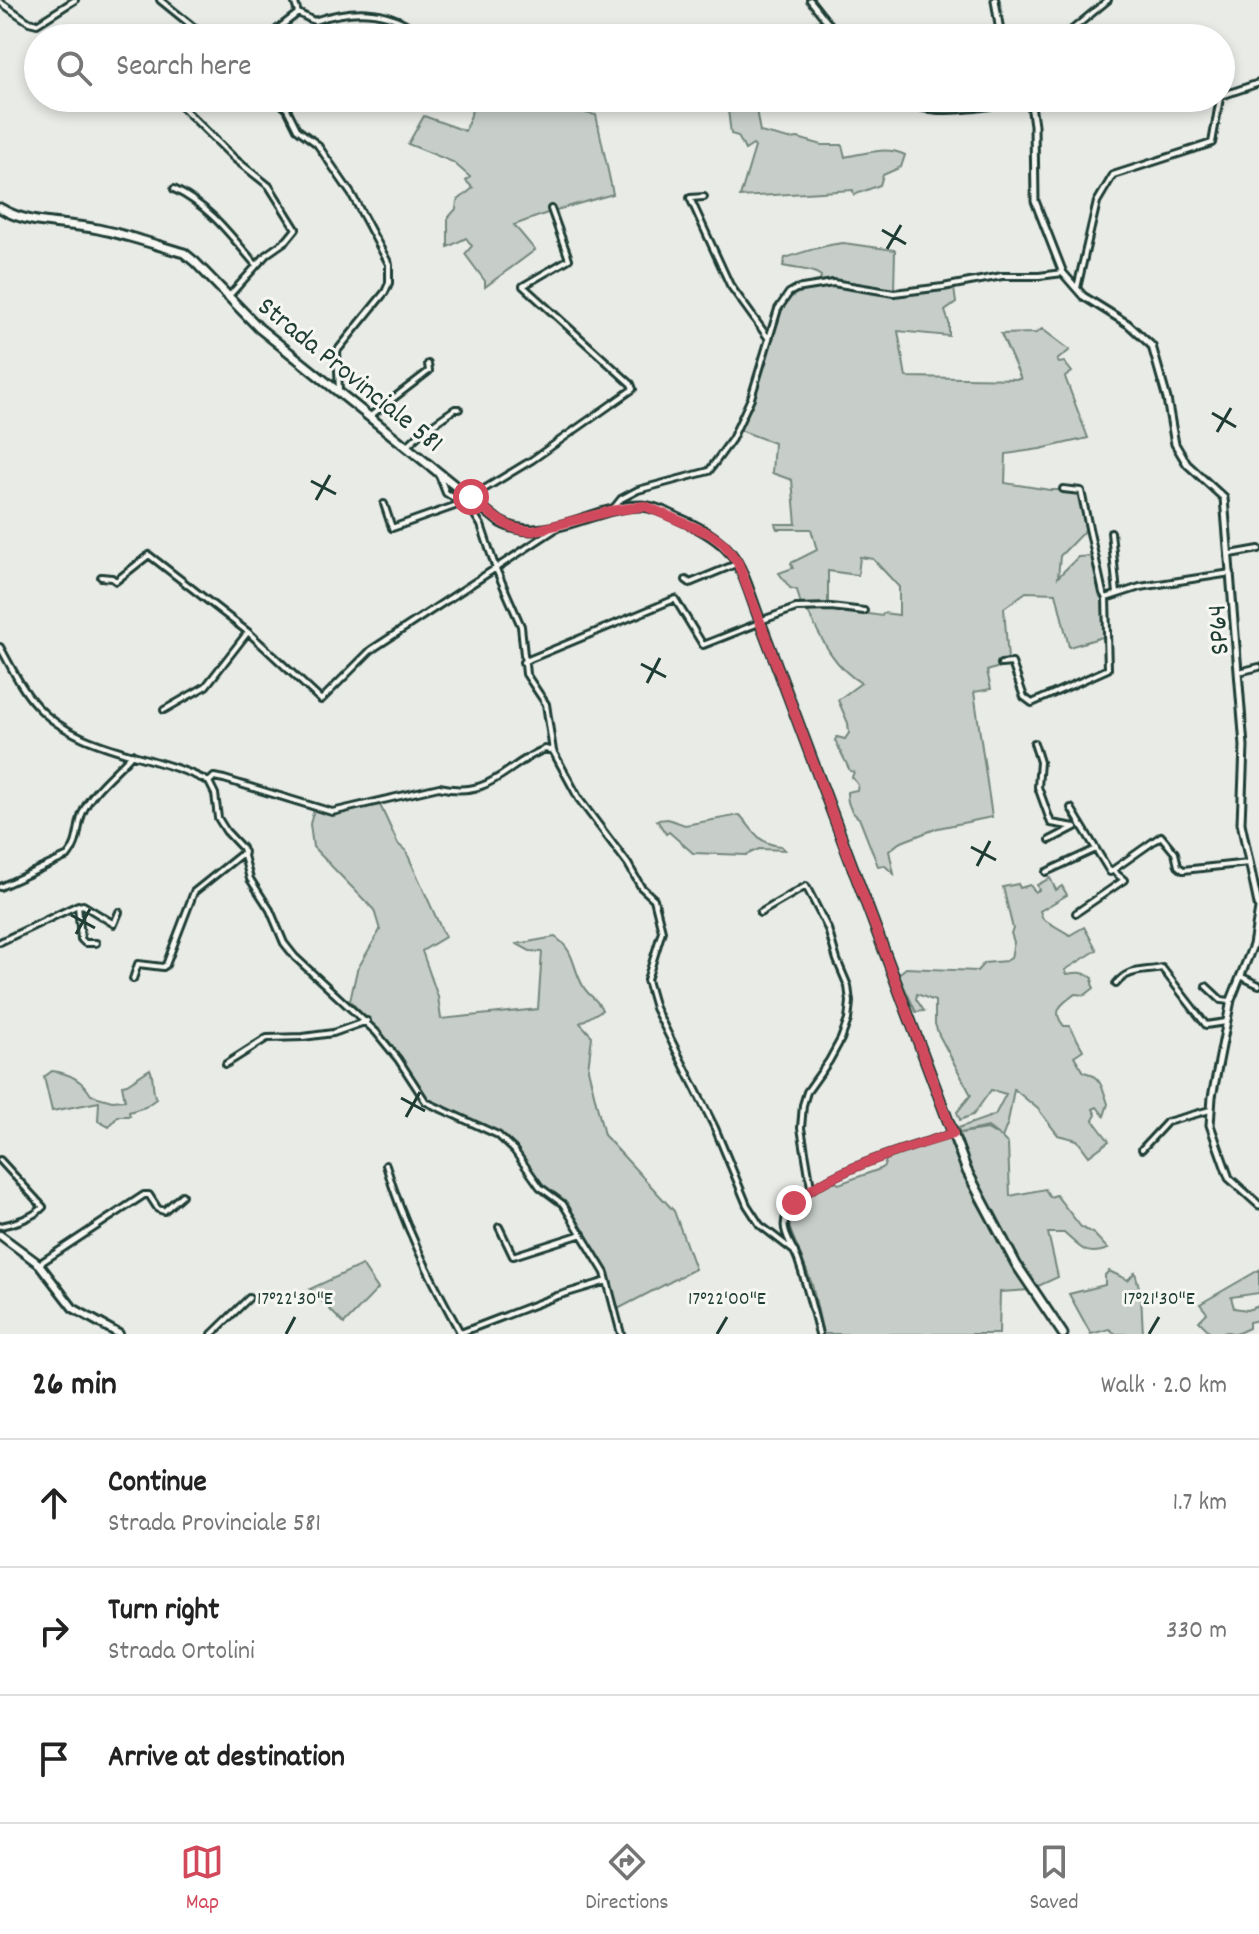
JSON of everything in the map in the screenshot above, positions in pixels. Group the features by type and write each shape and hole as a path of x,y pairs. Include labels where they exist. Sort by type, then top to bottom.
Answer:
{"main road":[{"name":"Strada Provinciale 581","path":"0,208 28,220 102,229 184,253 259,328 512,528 533,531 611,511 645,506 718,538 738,563 953,1134 985,1208 1016,1264 1063,1334"},
{"path":"0,1235 39,1264 73,1308 119,1334"}],"street":[{"path":"0,2 37,24 75,0"},
{"path":"160,0 190,24"},
{"path":"294,0 298,13 314,21 350,11 383,15 406,24"},
{"path":"810,0 829,23 825,24"},
{"path":"995,0 999,24"},
{"path":"1079,24 1108,0"},
{"path":"284,24 298,13"},
{"path":"1235,92 1259,83"},
{"path":"187,112 235,159 269,186 296,229 256,265 228,297"},
{"path":"288,112 297,129 317,144 352,195 389,264 389,283 385,292 337,351 340,392"},
{"name":"SP64","path":"1032,112 1035,201 1063,273 1076,290 1135,329 1152,346 1167,399 1175,444 1187,464 1224,498 1231,554 1244,746 1241,823 1258,901 1258,918 1253,945 1230,1001 1210,1110 1210,1128 1229,1178 1259,1205"},
{"path":"1076,290 1097,202 1113,175 1212,143 1217,112"},
{"path":"174,189 209,211 256,265"},
{"path":"704,197 690,198 717,261 733,291 769,339"},
{"path":"471,497 532,460 633,389 523,286 569,259 551,209"},
{"path":"611,511 621,499 638,490 709,471 732,439 751,398 783,300 789,293 811,285 833,283 894,293 1002,276 1063,273"},
{"path":"369,417 429,371 428,364"},
{"path":"407,446 422,432 459,409"},
{"path":"439,473 446,493 463,503 477,518 521,626 523,662 527,677 545,703 553,751 574,791 628,864 641,887 654,899 662,931 647,980 655,1008 708,1113 747,1205 760,1225 795,1252"},
{"path":"1001,664 1012,663 1024,697 1032,703 1106,672 1109,668 1106,598 1081,491 1063,489"},
{"path":"384,504 392,528 463,503"},
{"path":"101,577 116,581 149,555 248,632 321,700 371,650 559,525"},
{"path":"1111,532 1117,594"},
{"path":"1231,554 1259,549"},
{"path":"686,580 690,583 738,563"},
{"path":"1106,598 1140,587 1231,573"},
{"path":"523,662 675,599 703,645 796,608 831,607 864,611"},
{"path":"164,710 206,686 248,632"},
{"path":"0,647 32,701 49,717 85,737 209,782 215,794 218,818 244,852 250,879 270,910 284,943 295,957 367,1021 398,1059 426,1102 498,1135 514,1150 540,1187 563,1204 605,1273 621,1334"},
{"path":"1239,672 1259,667"},
{"path":"1034,743 1040,762 1038,787 1051,823 1078,826"},
{"path":"209,782 214,777 224,779 332,812 439,787 477,789 506,775 535,753 545,749 553,751"},
{"path":"0,887 68,856 75,847 86,807 104,781 132,754"},
{"path":"1071,808 1078,826 1110,872 1112,870 1124,880 1076,913"},
{"path":"1050,840 1078,826"},
{"path":"1112,870 1161,836 1175,853 1178,866 1183,870 1249,863"},
{"path":"1046,872 1096,849"},
{"path":"133,979 138,964 166,965 194,892 244,852"},
{"path":"760,913 806,886 828,929 849,990 850,1008 846,1027 829,1061 807,1092 803,1105 801,1128 811,1187"},
{"path":"0,942 79,906 83,905 114,924 119,912"},
{"path":"79,906 81,939 85,943 96,943"},
{"path":"1116,984 1121,977 1141,969 1162,968 1206,1025 1226,1022"},
{"path":"1239,976 1259,985"},
{"path":"1206,986 1221,1000 1230,1001"},
{"path":"226,1064 267,1038 333,1033 367,1021"},
{"path":"1142,1149 1167,1122 1210,1110"},
{"path":"819,1334 795,1252 785,1229 786,1218 794,1203 811,1187 916,1145 953,1134"},
{"path":"0,1160 43,1207 39,1212 0,1226"},
{"path":"386,1165 397,1204 459,1333 557,1296 607,1281"},
{"path":"39,1264 144,1195 149,1195 161,1211 182,1195"},
{"path":"499,1227 513,1256 582,1234"},
{"path":"212,1334 249,1298"}],"shaded area":[{"path":"471,112 586,112 596,115 613,194 514,225 535,250 485,287 485,281 465,254 472,246 466,238 448,247 448,218 456,209 457,201 473,188 466,181 470,177 453,162 408,144 424,116 465,131"},
{"path":"728,112 756,112 760,132 822,145 842,145 845,157 876,151 905,155 901,167 883,175 880,185 854,195 853,190 740,197 755,147 753,145 745,150 738,136 731,134"},
{"path":"843,243 895,250 894,290 838,281 820,282 821,276 818,274 783,266 785,258"},
{"path":"825,284 896,295 954,288 956,303 945,311 949,336 898,331 906,377 1021,379 1001,334 1036,333 1042,329 1070,350 1057,360 1064,362 1072,372 1065,377 1088,438 1006,454 1005,483 1082,493 1090,525 1060,556 1058,577 1078,557 1094,556 1105,599 1106,636 1069,647 1056,593 1026,592 1004,608 1008,659 998,662 999,667 987,671 991,689 974,692 992,817 938,828 899,843 889,851 894,874 884,865 878,866 859,818 853,813 847,792 857,790 858,785 835,740 837,737 845,739 849,733 838,700 861,683 835,660 807,610 835,609 882,616 883,613 899,615 899,587 873,559 860,557 858,575 828,571 828,605 801,605 797,590 790,588 779,573 793,568 791,563 817,550 811,529 777,529 775,524 796,524 792,480 772,473 774,443 737,429 752,401 783,305 804,290"},
{"path":"380,805 398,844 406,851 445,937 422,951 438,997 441,1019 538,1009 542,952 530,951 517,944 555,937 566,947 583,986 602,1010 580,1023 592,1036 588,1069 604,1135 674,1211 695,1269 614,1311 607,1273 563,1203 535,1179 520,1154 503,1136 422,1097 400,1057 350,1001 357,970 380,930 374,910 313,847 310,824 314,809 339,813"},
{"path":"740,815 762,840 785,850 759,849 746,855 693,853 669,832 666,834 657,820 668,819 685,825"},
{"path":"1050,878 1056,890 1062,886 1067,895 1040,911 1043,919 1070,935 1084,927 1097,950 1065,970 1067,974 1081,973 1093,978 1094,988 1085,995 1075,994 1066,1001 1059,1008 1058,1016 1064,1026 1070,1026 1083,1050 1074,1056 1084,1072 1098,1080 1103,1088 1108,1104 1104,1116 1097,1107 1093,1109 1096,1115 1093,1120 1109,1141 1089,1156 1077,1140 1058,1135 1038,1109 1014,1089 1002,1138 1008,1144 1010,1196 1045,1189 1050,1197 1056,1195 1081,1227 1094,1234 1108,1249 1088,1251 1064,1233 1048,1233 1058,1277 1034,1288 978,1192 955,1134 987,1129 1001,1137 988,1127 960,1133 958,1128 995,1115 1006,1094 991,1090 973,1115 960,1120 957,1112 971,1095 939,1035 935,1024 935,1001 917,994 916,999 924,1011 916,1012 899,976 895,977 906,968 977,971 984,963 1011,958 1013,929 1003,887 1030,885 1035,892 1039,890 1037,885"},
{"path":"150,1069 156,1099 145,1107 129,1112 130,1116 118,1116 109,1127 98,1121 99,1102 52,1111 44,1077 52,1071 75,1078 91,1095 112,1101 125,1100 122,1085"},
{"path":"944,1139 951,1142 976,1201 1029,1290 1000,1292 999,1334 823,1334 812,1284 790,1229 789,1217 803,1200 827,1184 833,1181 839,1184 880,1169 886,1160"},
{"path":"362,1265 378,1289 344,1324 310,1289"},
{"path":"1259,1270 1259,1293 1231,1297 1234,1308 1247,1310 1259,1306 1259,1320 1249,1322 1249,1328 1236,1334 1212,1334 1199,1321 1207,1313 1200,1304"},
{"path":"1109,1271 1128,1280 1135,1272 1141,1295 1143,1334 1116,1334 1109,1329 1091,1334 1069,1294 1105,1285 1105,1275"}],"route":[{"path":"471,497 500,522 521,531 645,506 718,538 738,563 953,1134 831,1178 811,1187 794,1203"}]}
